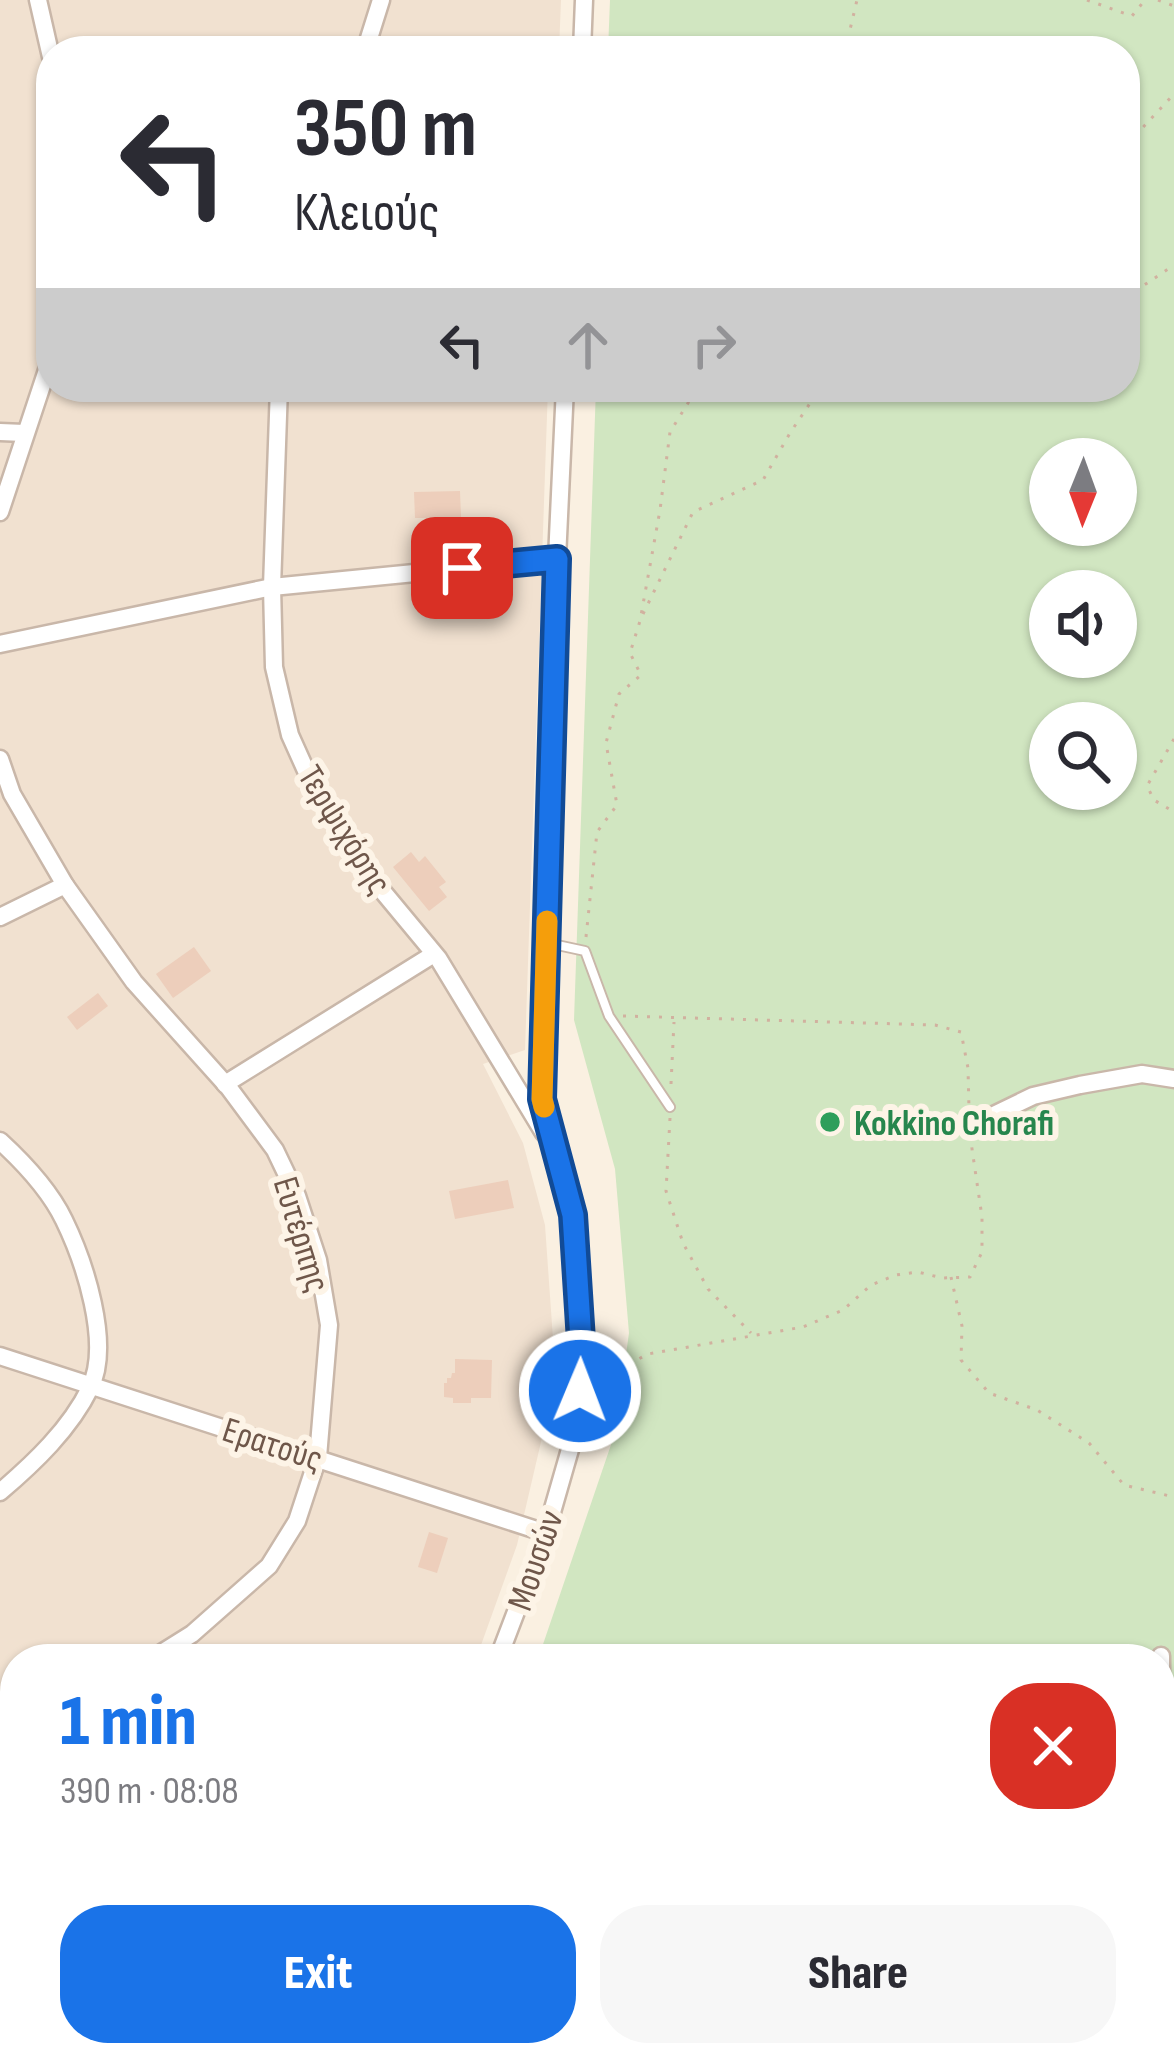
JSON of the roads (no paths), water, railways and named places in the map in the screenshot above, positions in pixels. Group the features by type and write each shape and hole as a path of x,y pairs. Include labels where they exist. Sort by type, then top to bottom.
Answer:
{"street":[{"path":"38,0 46,36"},
{"path":"370,36 381,0"},
{"path":"583,36 584,0"},
{"path":"0,512 36,400"},
{"name":"Τερψιχόρης","path":"278,402 274,667 290,735 311,784 360,864 434,954 534,1100 556,1155"},
{"path":"534,1100 547,943 564,402"},
{"path":"0,432 24,434"},
{"path":"0,644 272,586 557,559"},
{"name":"Ευτέρπης","path":"0,758 12,794 65,885 134,982 226,1084 275,1150 297,1196 318,1260 329,1325 318,1457 297,1521 269,1566 176,1644"},
{"path":"0,917 65,885"},
{"path":"226,1084 434,954"},
{"path":"970,1127 1033,1096 1080,1084 1142,1073 1174,1078"},
{"path":"0,1142 20,1160 62,1216 91,1290 98,1345 92,1384 71,1418 42,1454 0,1492"},
{"name":"Μουσών","path":"504,1644 546,1533 575,1432 583,1372 573,1215 556,1155"},
{"name":"Ερατούς","path":"0,1356 546,1533"}],"lane":[{"path":"547,943 585,951 609,1016 670,1107"}],"place":[{"name":"Kokkino Chorafi","path":"830,1122"}]}
